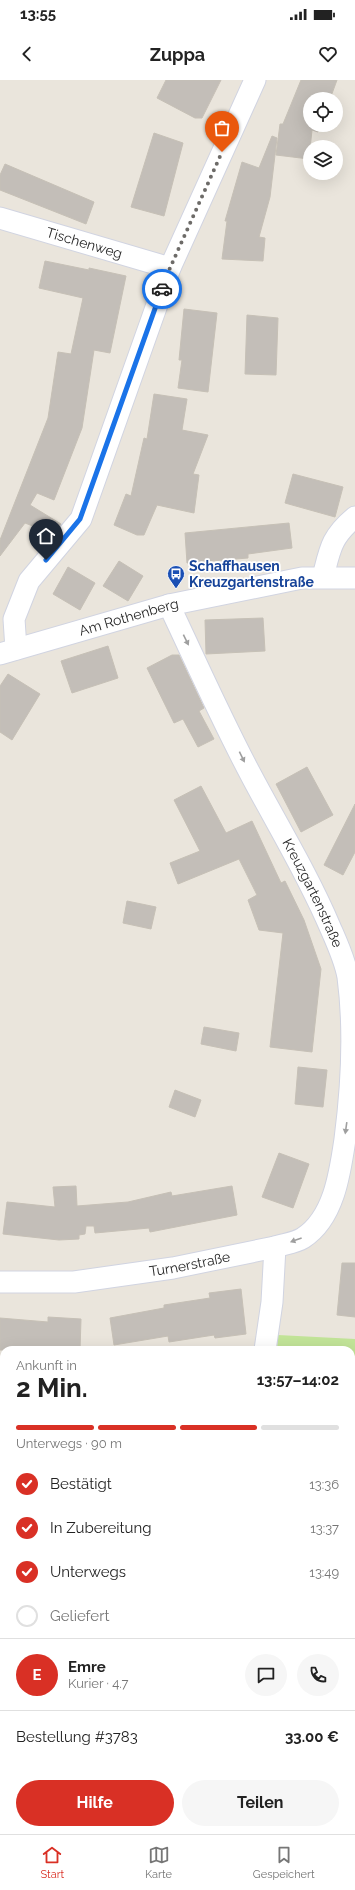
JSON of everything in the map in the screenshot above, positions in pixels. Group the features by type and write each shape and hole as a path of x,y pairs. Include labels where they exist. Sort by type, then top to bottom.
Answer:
{"street":[{"path":"8,651 14,619 29,582 80,519 170,268 255,80"},
{"name":"Tischenweg","path":"0,218 170,268"},
{"path":"323,577 330,549 336,535 355,517"},
{"name":"Am Rothenberg","path":"8,651 169,604 294,579 323,577 355,578"},
{"name":"Kreuzgartenstraße","path":"169,604 250,775 320,902 352,976 354,1051 344,1144 335,1189 327,1212 317,1227 302,1238 276,1248"},
{"path":"266,1346 272,1302 276,1248"},
{"name":"Turnerstraße","path":"0,1282 74,1282 173,1268 276,1248"}],"green space":[{"path":"278,1335 355,1339 355,1346 277,1346"}],"building":[{"path":"166,80 221,80 202,118 195,118 157,98"},
{"path":"301,80 337,80 333,92 303,92 303,132 312,132 311,140 303,140 303,158 276,155 280,124 283,124"},
{"path":"154,133 183,143 164,216 131,207"},
{"path":"272,136 277,138 270,197 259,237 265,238 263,261 222,259 227,221 225,221 242,162 259,168"},
{"path":"5,164 94,202 86,224 0,190 0,175"},
{"path":"45,261 126,276 110,353 94,350 82,428 54,500 37,493 30,505 61,524 53,534 25,523 0,556 0,540 48,418 58,352 71,354 83,298 39,288"},
{"path":"184,309 217,313 208,392 178,388 182,360 179,360"},
{"path":"247,315 278,318 276,375 245,374"},
{"path":"154,394 187,399 182,430 208,435 193,474 199,475 194,513 157,505 144,535 137,535 114,525 126,494 131,496 144,438 147,439"},
{"path":"293,474 343,487 335,517 285,503"},
{"path":"289,523 292,548 248,554 248,558 187,563 185,533"},
{"path":"119,561 143,576 128,601 103,586"},
{"path":"68,567 95,583 80,610 53,594"},
{"path":"263,618 265,651 206,654 205,620"},
{"path":"108,646 118,678 72,693 61,661"},
{"path":"172,655 179,655 204,708 199,711 214,739 198,747 183,719 174,723 147,668"},
{"path":"8,674 40,694 12,740 0,732 0,686"},
{"path":"307,767 333,815 301,832 276,784"},
{"path":"201,786 226,833 252,821 281,883 285,881 304,920 321,969 312,1052 270,1047 283,933 259,930 248,900 257,895 239,859 178,884 170,863 200,851 174,800"},
{"path":"355,804 355,852 343,875 324,865"},
{"path":"127,901 156,907 151,929 123,923"},
{"path":"204,1027 239,1033 236,1051 201,1044"},
{"path":"298,1067 327,1070 323,1107 295,1104"},
{"path":"175,1090 201,1100 195,1117 169,1107"},
{"path":"279,1153 309,1164 293,1208 262,1197"},
{"path":"76,1186 77,1206 128,1202 171,1192 172,1196 232,1186 237,1215 150,1232 149,1228 95,1233 94,1226 86,1226 85,1234 79,1235 79,1239 59,1240 3,1234 7,1202 55,1207 53,1187"},
{"path":"342,1263 355,1263 355,1317 337,1315"},
{"path":"241,1289 246,1334 215,1338 214,1335 169,1342 168,1336 114,1345 110,1318 164,1308 164,1305 210,1298 209,1293"},
{"path":"48,1317 81,1319 80,1346 0,1346 0,1318 48,1322"}],"way so far":[{"path":"162,289 222,152"}],"place":[{"name":"Schaffhausen Kreuzgartenstraße","path":"176,589"}],"route":[{"path":"46,560 80,519 162,289"}]}
